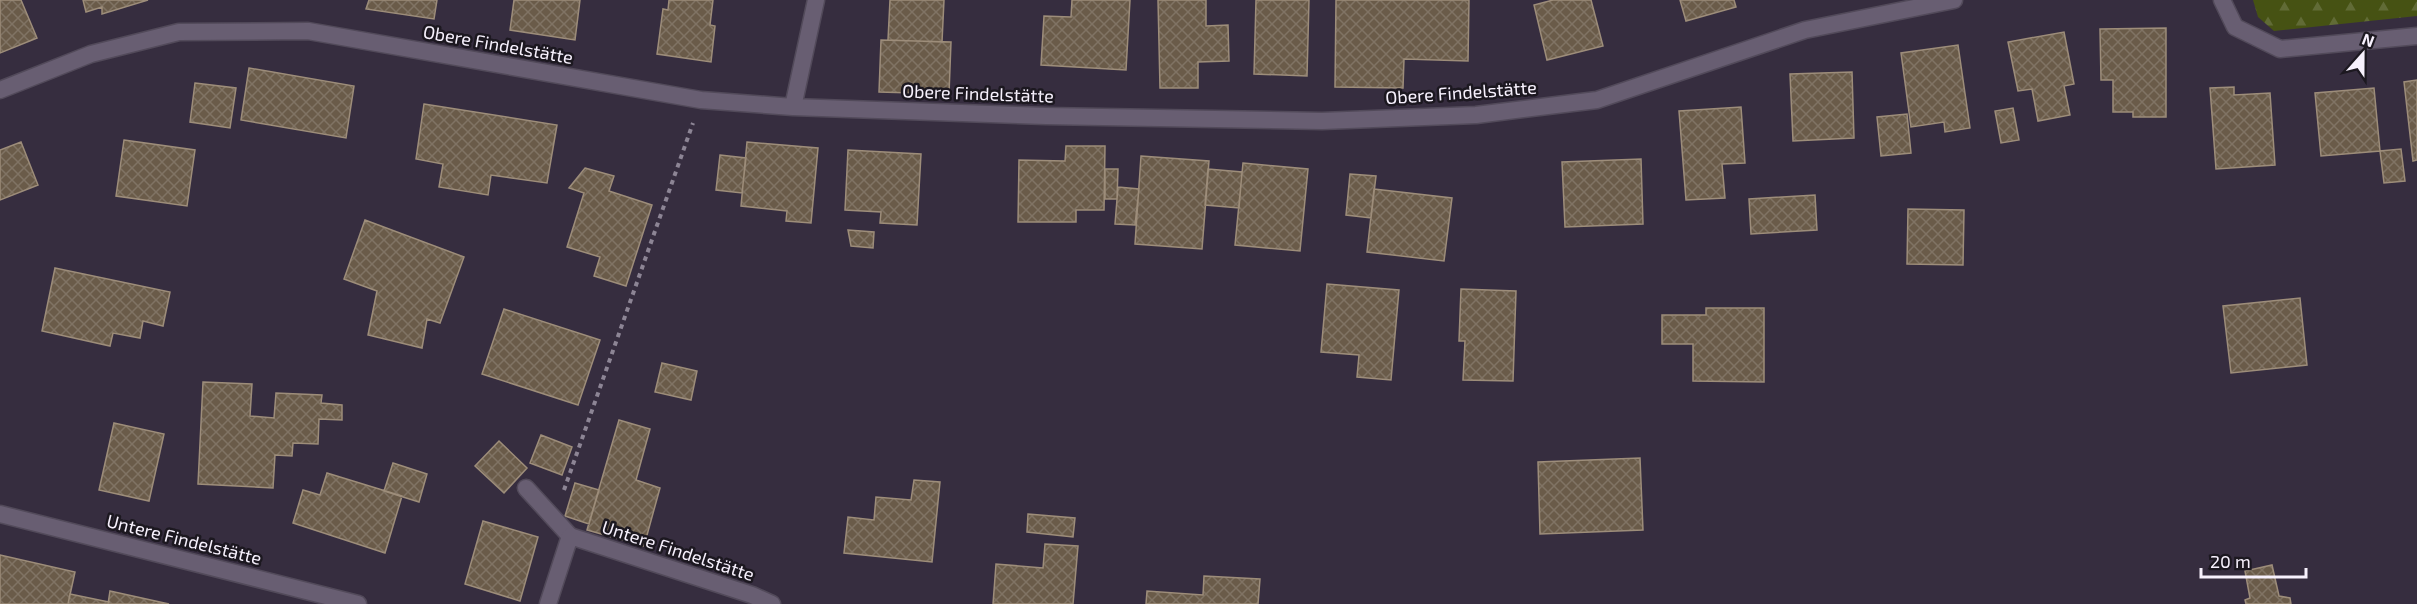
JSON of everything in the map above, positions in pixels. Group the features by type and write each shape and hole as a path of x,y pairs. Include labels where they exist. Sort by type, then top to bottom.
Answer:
{"street":[{"path":"793,107 816,0"},
{"name":"Obere Findelstätte","path":"0,90 91,54 179,32 308,31 701,100 793,107 1046,116 1322,121 1476,115 1597,100 1805,30 1954,0"},
{"path":"2222,0 2235,27 2280,49 2417,36"},
{"path":"526,488 570,536 548,604"},
{"name":"Untere Findelstätte","path":"0,514 358,604"},
{"name":"Untere Findelstätte","path":"570,536 752,595 772,604"}],"path":[{"path":"554,519 701,100"}],"green space":[{"path":"2253,0 2417,0 2417,16 2274,31 2258,17"}],"building":[{"path":"0,0 21,0 37,38 0,53"},
{"path":"83,0 148,0 102,14 102,7 86,12"},
{"path":"369,0 437,0 434,19 366,9"},
{"path":"514,0 580,0 575,40 510,30"},
{"path":"669,0 713,0 710,25 715,26 711,62 657,54 663,9 668,10"},
{"path":"890,0 944,0 942,42 888,40"},
{"path":"1072,0 1130,0 1126,70 1041,65 1044,16 1071,17"},
{"path":"1158,0 1206,0 1206,26 1228,25 1229,61 1198,62 1198,88 1160,88"},
{"path":"1256,0 1309,0 1307,76 1254,74"},
{"path":"1336,0 1469,0 1468,61 1404,59 1403,88 1335,87"},
{"path":"1553,0 1591,0 1603,46 1547,60 1534,5"},
{"path":"1680,0 1734,0 1736,7 1686,21"},
{"path":"2166,28 2166,117 2133,117 2133,112 2113,112 2113,80 2101,80 2100,29"},
{"path":"2064,32 2074,84 2064,86 2070,115 2038,121 2032,89 2018,91 2008,42"},
{"path":"881,40 951,42 949,94 879,92"},
{"path":"1958,45 1970,128 1945,132 1944,122 1911,127 1901,53"},
{"path":"249,68 354,86 346,138 241,120"},
{"path":"1852,72 1854,138 1793,141 1790,74"},
{"path":"2417,80 2417,160 2413,161 2404,82"},
{"path":"195,83 236,88 230,128 190,122"},
{"path":"2234,87 2234,95 2270,93 2275,165 2216,169 2210,88"},
{"path":"2374,88 2380,151 2321,156 2315,93"},
{"path":"424,104 557,125 547,183 491,175 488,195 439,187 443,164 416,159"},
{"path":"1741,107 1745,163 1722,164 1725,198 1686,200 1679,111"},
{"path":"2013,108 2019,140 2001,143 1995,111"},
{"path":"1907,114 1911,153 1881,156 1877,117"},
{"path":"124,140 195,150 187,206 116,196"},
{"path":"21,142 38,185 0,200 0,150"},
{"path":"747,142 818,148 811,223 786,221 787,211 741,206"},
{"path":"1066,146 1105,146 1104,210 1076,210 1076,222 1018,222 1019,160 1065,161"},
{"path":"2401,149 2405,181 2384,183 2380,151"},
{"path":"848,150 921,154 917,225 880,223 881,212 845,210"},
{"path":"720,155 746,158 742,193 716,190"},
{"path":"1141,156 1209,161 1202,249 1135,244"},
{"path":"1641,159 1643,224 1565,227 1562,162"},
{"path":"1243,163 1308,169 1300,251 1235,245"},
{"path":"585,168 614,176 609,191 652,205 626,286 594,276 600,257 567,247 584,193 569,188"},
{"path":"1105,169 1118,169 1117,199 1105,199"},
{"path":"1208,169 1242,172 1239,208 1205,205"},
{"path":"1350,174 1376,176 1371,218 1346,215"},
{"path":"1118,187 1139,189 1135,225 1115,224"},
{"path":"1374,189 1452,198 1444,261 1367,252"},
{"path":"1815,195 1817,230 1751,234 1749,199"},
{"path":"1908,209 1964,210 1963,265 1907,264"},
{"path":"365,220 464,257 440,323 427,319 422,348 368,335 377,291 344,279"},
{"path":"848,230 874,232 873,248 851,246"},
{"path":"55,268 170,292 163,326 143,321 140,338 113,333 110,346 42,331"},
{"path":"1327,284 1399,290 1391,380 1357,377 1359,355 1321,352"},
{"path":"1461,289 1516,291 1513,381 1463,380 1465,341 1459,341"},
{"path":"2300,298 2307,365 2231,373 2223,306"},
{"path":"1706,308 1764,308 1764,382 1693,381 1693,344 1662,344 1662,315 1706,315"},
{"path":"504,309 600,340 578,405 482,374"},
{"path":"662,363 697,371 691,400 655,392"},
{"path":"203,382 252,384 250,416 274,418 276,393 322,395 321,403 342,405 342,420 319,419 318,444 293,443 292,456 275,455 273,488 198,484"},
{"path":"619,420 650,429 636,480 660,488 644,546 587,530"},
{"path":"114,423 164,434 149,501 99,490"},
{"path":"541,435 572,447 562,475 530,463"},
{"path":"499,441 527,468 504,493 475,466"},
{"path":"1640,458 1643,530 1540,534 1538,462"},
{"path":"393,463 427,474 419,502 384,491"},
{"path":"327,473 402,496 385,553 293,523 303,490 320,495"},
{"path":"914,480 940,482 932,562 844,553 848,517 874,520 876,497 911,500"},
{"path":"575,483 599,490 589,524 565,516"},
{"path":"1028,514 1075,518 1073,537 1027,532"},
{"path":"483,521 538,537 520,601 465,584"},
{"path":"1045,544 1078,546 1073,604 993,604 996,564 1043,568"},
{"path":"0,555 75,572 68,604 0,604"},
{"path":"2272,565 2279,596 2290,598 2291,604 2246,604 2245,600 2250,598 2245,571"},
{"path":"1204,576 1260,579 1258,604 1146,604 1147,591 1203,595"},
{"path":"110,591 169,604 108,604"},
{"path":"70,594 109,602 108,604 68,604"}]}
